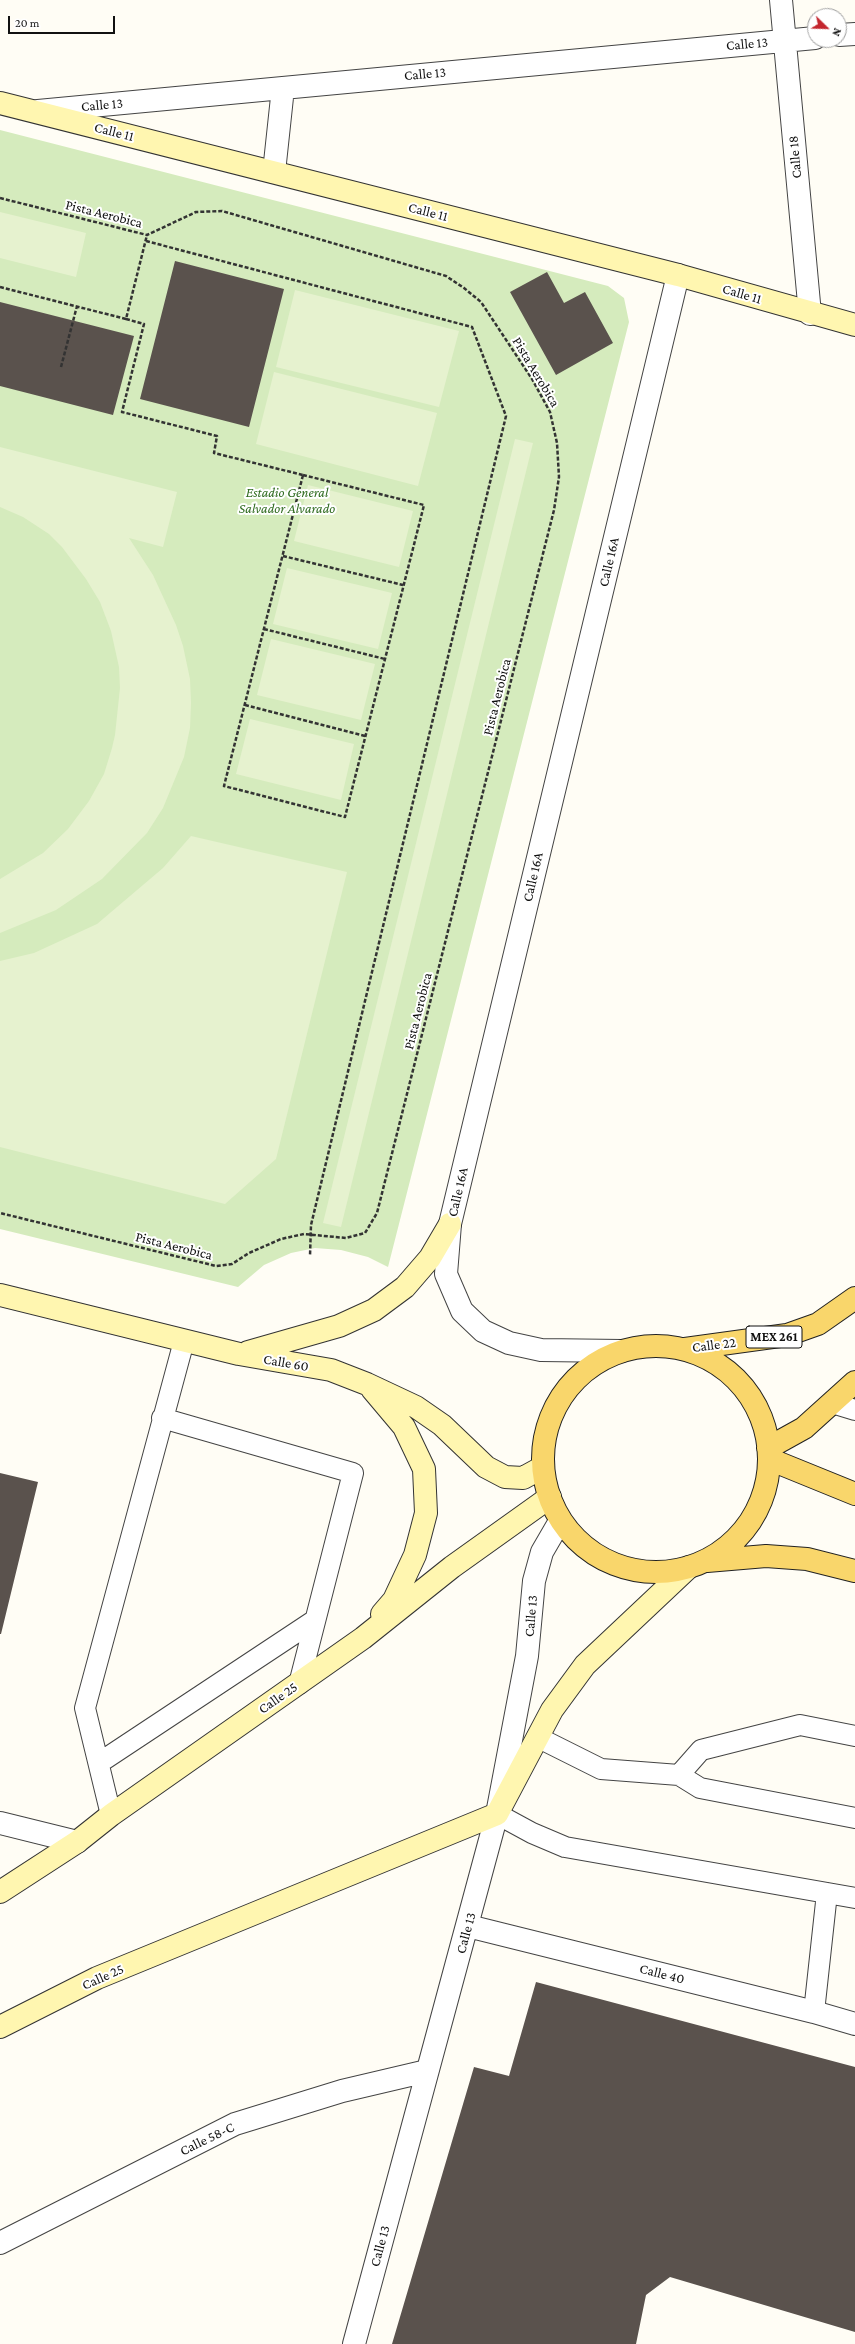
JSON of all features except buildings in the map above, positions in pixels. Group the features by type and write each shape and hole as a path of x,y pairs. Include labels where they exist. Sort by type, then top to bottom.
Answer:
{"main road":[{"name":"Calle 11","path":"0,103 678,275 810,314 855,325"},
{"path":"239,1354 339,1326 374,1310 410,1281 430,1258 450,1224"},
{"name":"Calle 60","path":"0,1295 239,1354 331,1370 367,1384 416,1407 442,1425 486,1467 505,1477 523,1478 543,1467"},
{"name":"Calle 22","path":"683,1349 787,1335 818,1324 855,1298"},
{"path":"497,1814 552,1710 585,1665 697,1564 723,1550 739,1536 752,1519 761,1500 767,1480 768,1453 761,1417 739,1382 711,1360 683,1349 642,1347 622,1351 599,1361 579,1376 563,1395 551,1418 544,1442 543,1467 550,1497 560,1521 584,1547 599,1558 616,1566 634,1571 653,1572 697,1564 766,1556 808,1559 855,1571"},
{"path":"768,1453 804,1428 855,1382"},
{"path":"363,1638 394,1600 415,1555 426,1513 424,1469 404,1427 367,1384"},
{"path":"768,1453 855,1494"},
{"name":"Calle 25","path":"0,1892 77,1842 111,1815 299,1684 363,1638 452,1567 550,1497"},
{"name":"Calle 25","path":"0,2026 97,1978 497,1814"}],"street":[{"name":"Calle 18","path":"781,0 810,314"},
{"name":"Calle 13","path":"35,112 807,39"},
{"path":"274,172 283,88"},
{"name":"Calle 16A","path":"622,1351 541,1350 509,1343 483,1331 462,1311 446,1274 450,1224 678,275"},
{"name":"Calle 13","path":"354,2344 497,1814 527,1656 534,1581 542,1552 560,1521"},
{"path":"0,1823 77,1842"},
{"name":"Calle 40","path":"468,1926 814,2012 855,2024"},
{"name":"Calle 58-C","path":"0,2243 235,2124 342,2091 427,2070"}],"lane":[{"path":"111,1815 85,1708 184,1341"},
{"path":"832,1403 855,1410"},
{"path":"162,1418 353,1473 299,1684"},
{"path":"99,1763 316,1620"},
{"path":"679,1775 700,1750 800,1725 855,1736"},
{"path":"537,1737 601,1769 679,1775 700,1788 855,1818"},
{"path":"497,1814 532,1833 565,1847 855,1898"},
{"path":"814,2012 827,1893"}],"path":[{"name":"Pista Aerobica","path":"0,198 148,235 196,212 222,210 446,276 481,302 532,379 550,412 557,443 559,477 554,510 377,1213 365,1233 346,1238 310,1234 281,1239 249,1253 232,1264 216,1266 0,1213"},
{"path":"126,319 148,235"},
{"path":"146,241 472,327 506,416 310,1234 310,1256"},
{"path":"0,287 144,324 122,412 217,436 214,453 303,475 424,505 345,817 224,786 303,475"},
{"path":"61,366 77,306"},
{"path":"283,556 404,585"},
{"path":"264,629 385,659"},
{"path":"245,705 365,736"}],"green space":[{"name":"Estadio General Salvador Alvarado","path":"0,130 608,286 624,298 629,322 388,1267 368,1257 341,1250 315,1248 291,1253 264,1265 238,1287 0,1229"},
{"path":"0,212 86,233 76,277 0,258"},
{"path":"295,290 459,331 439,407 276,367"},
{"path":"274,372 437,413 418,486 256,444"},
{"path":"515,439 533,443 341,1227 323,1223"},
{"path":"0,447 177,492 163,547 129,538 153,575 176,625 183,646 190,679 191,703 190,728 184,757 163,808 147,833 102,879 56,910 0,933 0,879 43,853 68,829 89,801 104,774 112,748 115,735 120,688 119,667 111,631 100,602 86,579 62,547 49,534 23,517 0,507"},
{"path":"308,485 413,511 399,567 294,541"},
{"path":"287,568 392,593 378,649 273,624"},
{"path":"271,639 375,664 361,720 257,695"},
{"path":"250,719 354,744 341,800 236,774"},
{"path":"191,836 347,872 276,1159 225,1204 0,1147 0,961 34,953 97,924 163,868"}]}
